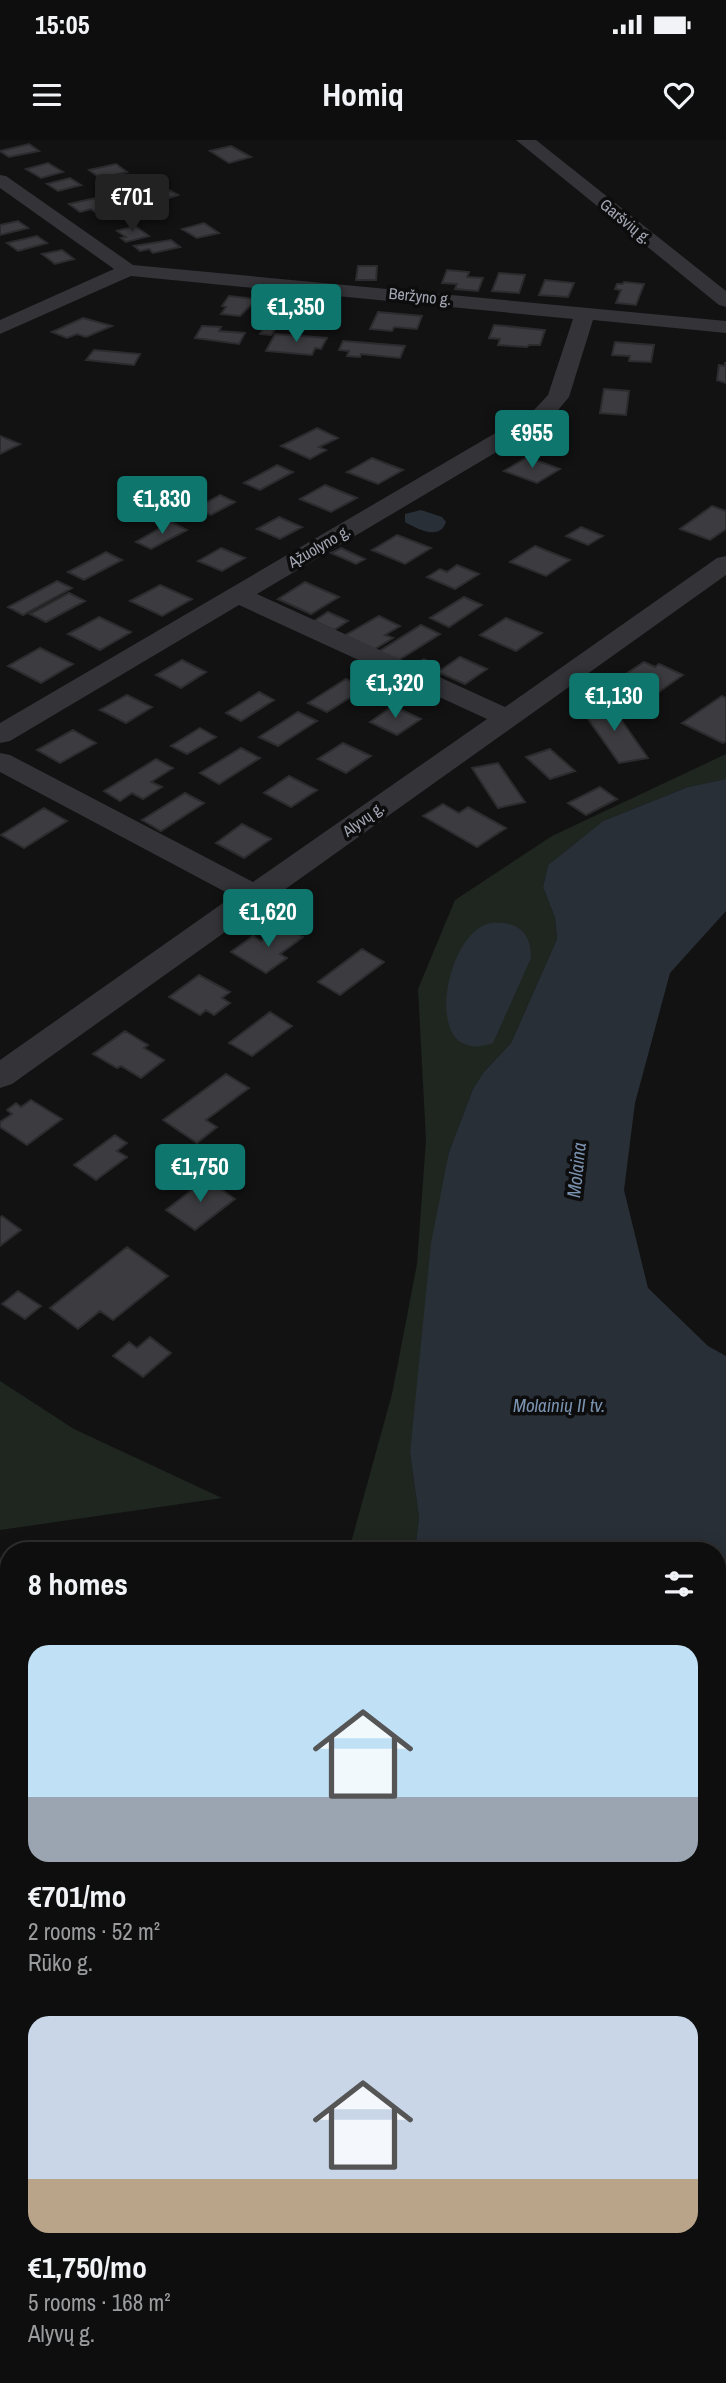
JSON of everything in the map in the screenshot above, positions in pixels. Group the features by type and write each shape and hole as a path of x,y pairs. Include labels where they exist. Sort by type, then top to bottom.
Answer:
{"street":[{"name":"Garšvių g.","path":"525,140 726,301"},
{"path":"0,180 128,270"},
{"name":"Beržyno g.","path":"0,328 128,270 726,327"},
{"name":"Ąžuolyno g.","path":"0,735 541,416 558,397 585,313"},
{"name":"Alyvų g.","path":"0,1076 726,563"},
{"path":"236,594 505,717"},
{"path":"0,761 256,896"}],"shaded area":[{"path":"726,754 726,779 688,787 603,821 548,865 543,887 555,918 557,939 511,1043 483,1073 473,1089 449,1152 410,1453 419,1517 416,1542 351,1542 392,1394 417,1264 426,1140 418,989 455,900 552,836"},
{"path":"0,1381 74,1429 222,1498 0,1530"}],"water":[{"path":"421,510 442,517 446,522 443,528 428,532 405,522 405,514"},
{"name":"Molainių II tv.","path":"726,779 726,911 670,973 635,1103 624,1190 648,1288 708,1346 726,1356 726,1542 416,1542 419,1517 410,1453 431,1243 449,1152 473,1089 483,1073 511,1043 557,939 555,918 543,887 548,865 603,821 688,787"},
{"path":"504,923 517,927 525,934 530,945 531,958 493,1043 470,1046 456,1037 448,1020 447,998 451,975 459,952 472,934 487,924"}],"building":[{"path":"29,144 39,151 9,157 0,151"},
{"path":"231,146 251,157 229,163 210,151"},
{"path":"48,163 63,172 41,178 26,169"},
{"path":"116,164 127,172 100,178 89,170"},
{"path":"70,178 81,185 58,191 47,184"},
{"path":"167,189 178,195 145,206 129,196"},
{"path":"104,196 119,206 95,212 91,209 80,212 69,204"},
{"path":"18,221 28,228 0,235 0,225"},
{"path":"204,223 219,233 197,238 182,229"},
{"path":"135,226 149,236 126,242 121,238 126,237 117,231"},
{"path":"37,236 47,243 18,251 7,243"},
{"path":"171,240 180,247 153,253 149,249 140,251 134,246"},
{"path":"62,250 74,259 55,264 42,254"},
{"path":"358,266 377,266 376,280 356,280"},
{"path":"447,270 469,272 467,277 483,278 478,291 455,289 457,284 442,283"},
{"path":"499,273 525,275 519,293 492,291"},
{"path":"545,280 574,283 568,297 539,295"},
{"path":"617,284 644,284 636,305 616,303 621,290 615,289"},
{"path":"229,296 257,299 240,316 221,314 226,307 222,306"},
{"path":"290,303 338,307 330,320 311,319 307,325 278,322"},
{"path":"378,312 422,316 417,329 370,329"},
{"path":"83,318 112,326 86,337 77,334 67,338 52,332"},
{"path":"267,323 278,325 271,335 260,334"},
{"path":"494,325 545,330 540,345 498,345 500,339 489,338"},
{"path":"202,326 221,327 219,331 245,333 239,344 195,338"},
{"path":"275,334 327,338 321,349 315,348 312,355 266,351"},
{"path":"343,341 405,346 400,358 361,354 360,357 347,356 349,351 339,350"},
{"path":"615,342 654,345 651,362 629,361 630,356 612,355"},
{"path":"94,350 140,354 134,365 86,360"},
{"path":"725,363 726,383 717,380 719,365 725,366"},
{"path":"604,389 629,391 626,415 600,413"},
{"path":"317,428 338,438 319,447 326,450 310,459 281,446"},
{"path":"0,436 20,444 0,454"},
{"path":"527,457 560,469 537,483 504,471"},
{"path":"372,458 403,470 378,484 347,472"},
{"path":"277,465 293,472 260,490 244,483"},
{"path":"325,485 357,498 331,512 300,499"},
{"path":"220,495 235,502 211,515 196,508"},
{"path":"712,506 726,511 726,529 710,540 680,529"},
{"path":"279,517 302,527 280,539 257,529"},
{"path":"171,522 187,530 151,549 136,542"},
{"path":"581,527 603,536 588,545 566,536"},
{"path":"397,535 431,548 405,564 372,550"},
{"path":"535,546 570,560 546,576 510,562"},
{"path":"221,548 245,558 222,571 198,561"},
{"path":"341,548 365,559 356,564 331,553"},
{"path":"106,552 122,560 84,580 68,572"},
{"path":"457,565 479,574 455,589 427,577 440,569 447,572"},
{"path":"57,581 72,588 23,615 8,607"},
{"path":"305,582 339,597 311,614 278,599"},
{"path":"160,585 192,599 162,616 130,601"},
{"path":"69,593 85,601 46,622 30,614"},
{"path":"464,597 482,605 449,627 430,618"},
{"path":"328,612 348,621 334,630 314,621"},
{"path":"379,616 400,626 385,635 393,638 373,650 344,636"},
{"path":"99,617 131,632 100,650 68,634"},
{"path":"506,618 542,633 516,651 480,635"},
{"path":"421,625 440,634 394,663 375,654"},
{"path":"40,648 73,664 41,683 8,666"},
{"path":"460,657 487,669 465,684 438,672"},
{"path":"424,659 438,667 429,672 415,665"},
{"path":"182,660 206,672 181,688 156,675"},
{"path":"644,662 655,667 659,664 683,675 653,696 618,679"},
{"path":"346,679 365,688 327,712 308,703"},
{"path":"259,692 274,700 241,721 226,713"},
{"path":"127,695 152,707 126,723 100,710"},
{"path":"722,696 726,698 726,741 723,743 682,723"},
{"path":"610,704 648,758 619,763 581,709"},
{"path":"393,706 421,719 397,735 370,722"},
{"path":"298,712 317,721 278,746 259,737"},
{"path":"200,728 216,737 187,754 171,746"},
{"path":"73,730 96,743 60,763 37,750"},
{"path":"343,743 371,756 346,773 318,759"},
{"path":"241,748 260,758 219,784 200,773"},
{"path":"550,749 575,771 550,779 526,757"},
{"path":"156,759 173,768 151,782 162,787 143,799 132,793 120,801 104,791"},
{"path":"498,763 525,802 498,808 472,768"},
{"path":"289,776 317,790 291,807 264,793"},
{"path":"600,787 617,799 586,815 568,803"},
{"path":"185,793 204,803 161,831 142,820"},
{"path":"443,804 459,813 468,807 506,828 477,847 423,816"},
{"path":"44,808 67,821 24,848 1,835"},
{"path":"242,824 271,839 244,858 216,843"},
{"path":"283,925 303,937 280,954 287,958 266,973 231,952 253,936 261,941"},
{"path":"362,949 384,962 340,995 318,982"},
{"path":"199,975 230,992 222,998 230,1003 214,1015 206,1010 200,1015 169,997"},
{"path":"270,1012 292,1026 252,1056 229,1043"},
{"path":"125,1031 148,1045 144,1048 164,1060 141,1078 93,1054"},
{"path":"226,1074 249,1088 206,1120 217,1127 197,1143 163,1120"},
{"path":"31,1100 62,1119 27,1145 0,1127 0,1122 12,1114 7,1110 16,1103 21,1107"},
{"path":"115,1135 127,1143 117,1151 127,1157 96,1180 74,1165"},
{"path":"206,1179 235,1199 195,1230 166,1210"},
{"path":"2,1216 21,1230 0,1246 0,1218"},
{"path":"127,1247 168,1276 113,1320 100,1311 78,1329 50,1308"},
{"path":"18,1291 41,1306 25,1319 2,1304"},
{"path":"150,1337 171,1353 143,1377 113,1356 129,1342 137,1348"}],"water label":[{"name":"Molaina","path":"576,1170"}]}
